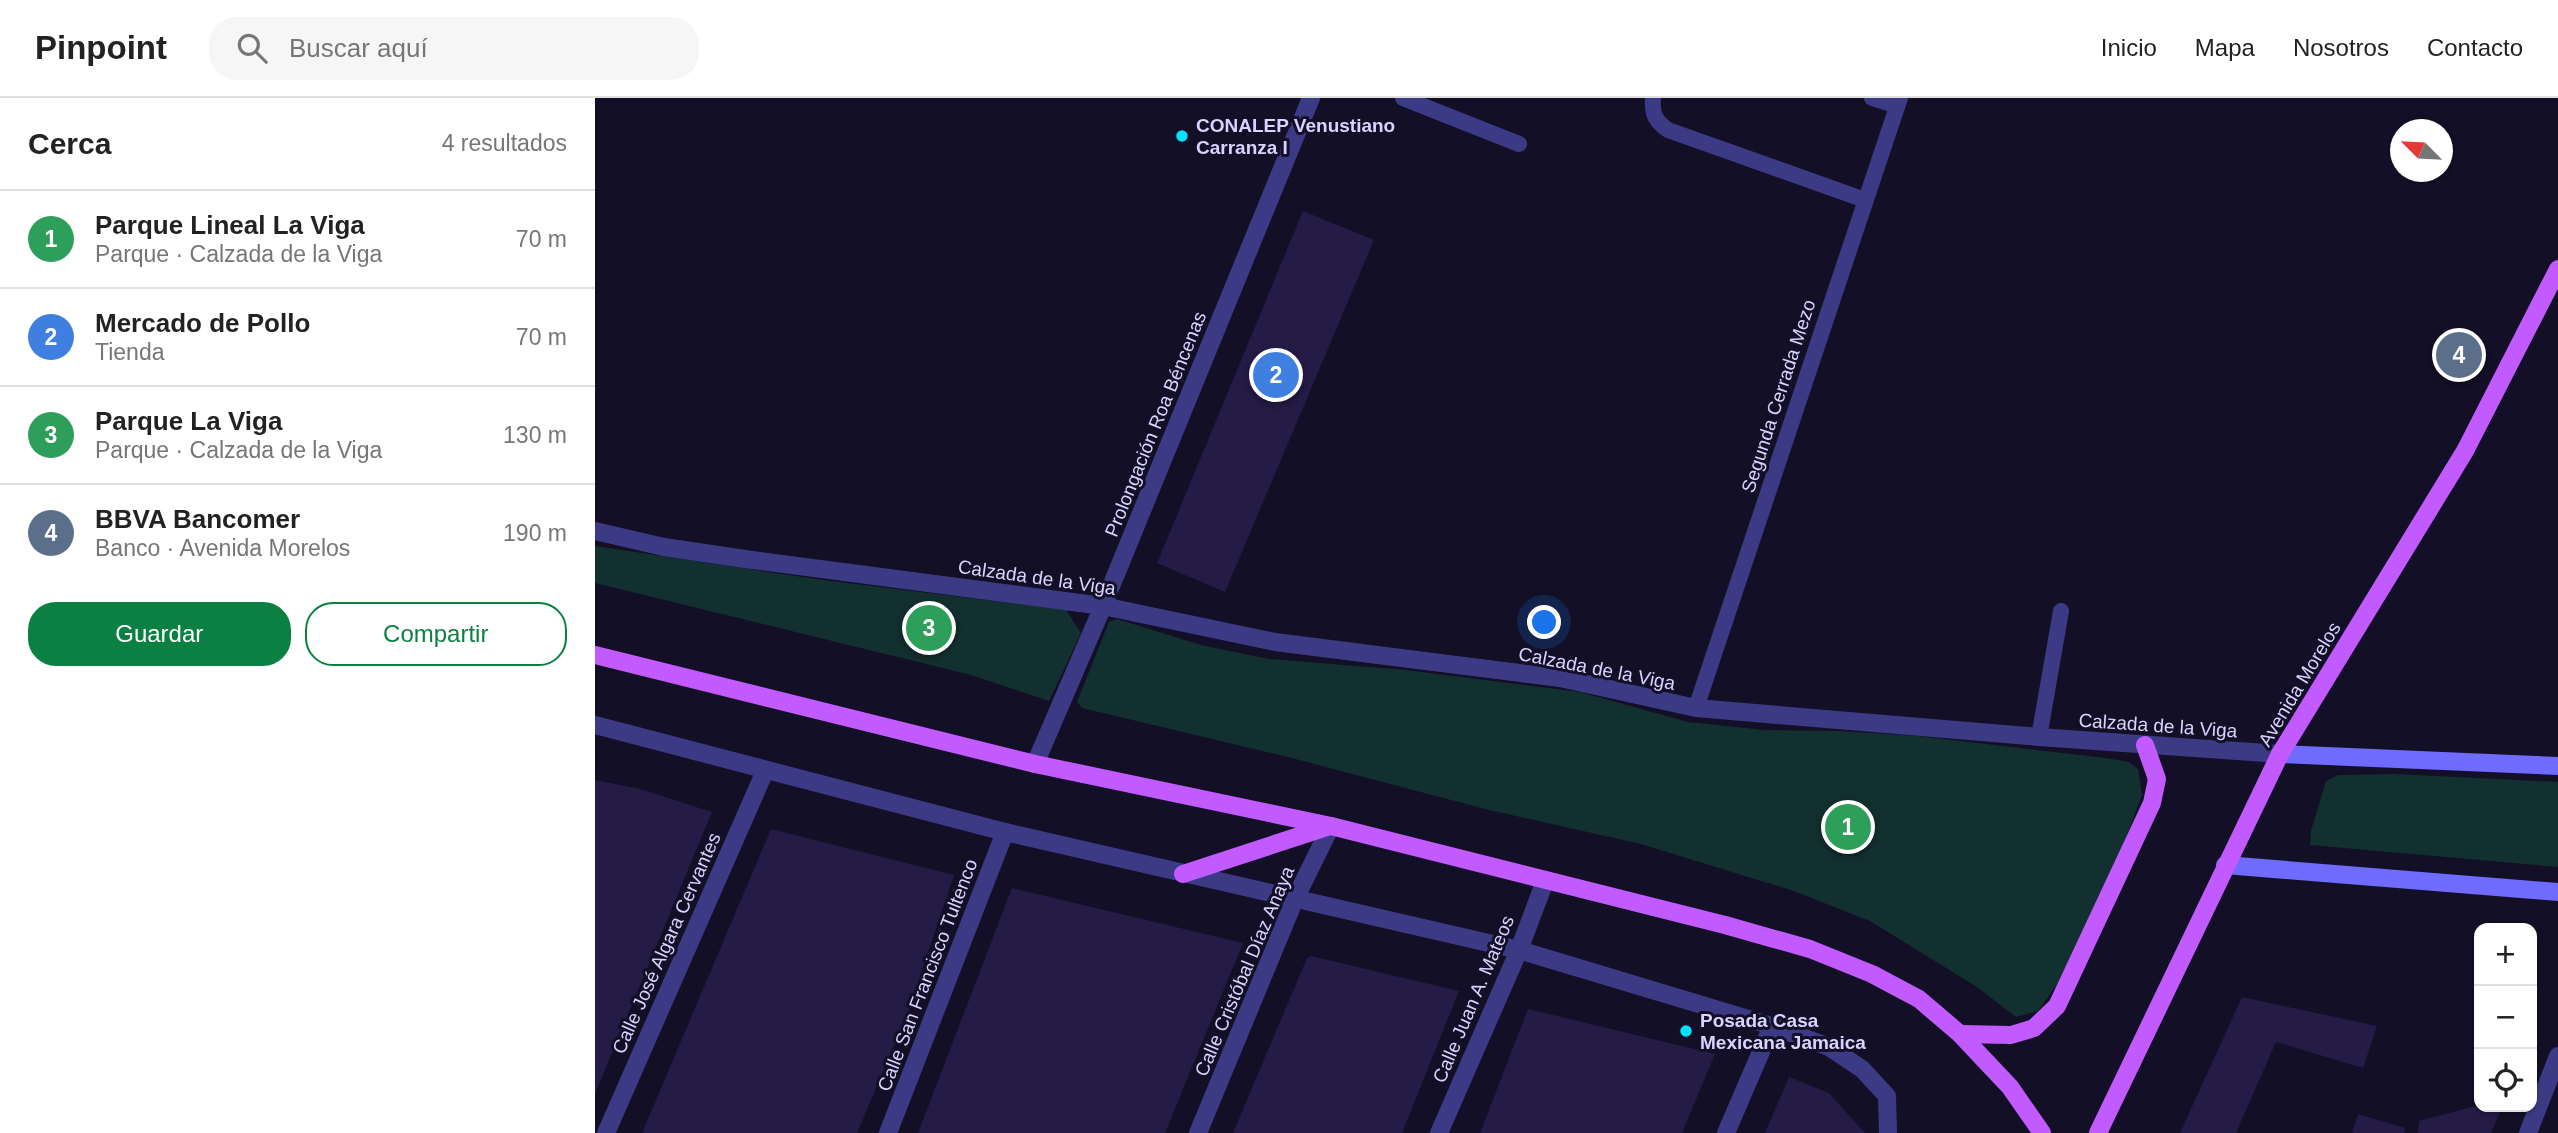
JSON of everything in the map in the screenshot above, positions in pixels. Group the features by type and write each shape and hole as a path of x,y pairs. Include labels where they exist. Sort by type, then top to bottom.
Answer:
{"main road":[{"name":"Avenida Morelos","path":"2098,1133 2280,754 2465,451 2558,269"},
{"path":"595,655 1035,764 1331,826 1725,925 1810,949 1872,974 1919,999 1960,1034 2010,1087 2042,1133"},
{"path":"1960,1034 2011,1035 2034,1028 2057,1006 2152,803 2157,779 2145,745"},
{"name":"Calzada de la Viga","path":"2280,754 2558,766"},
{"path":"1183,874 1331,826"},
{"path":"2225,865 2558,892"}],"street":[{"name":"Prolongación Roa Béncenas","path":"1035,764 1103,606 1311,98"},
{"name":"Calzada de la Viga","path":"595,531 664,547 745,559 1103,606 1275,642 1560,678 1696,708 2280,754"},
{"path":"595,725 1005,832 1518,950 1772,1026 1829,1047 1862,1069 1888,1096 1888,1133"},
{"name":"Calle José Algara Cervantes","path":"606,1133 765,771"},
{"name":"Calle Cristóbal Díaz Anaya","path":"1198,1133 1295,899 1331,826"},
{"name":"Calle San Francisco Tultenco","path":"888,1133 1005,832"},
{"name":"Calle Juan A. Mateos","path":"1439,1133 1545,881"},
{"path":"1726,1133 1772,1026"},
{"path":"2528,1133 2558,1056"}],"lane":[{"path":"1403,98 1519,144"},
{"path":"1653,98 1652,111 1658,123 1668,130 1865,200"},
{"path":"1871,98 1899,102"},
{"name":"Segunda Cerrada Mezo","path":"1696,708 1899,102"},
{"path":"2039,737 2061,611"}],"green space":[{"path":"595,546 823,580 1066,610 1081,633 1049,701 971,675 595,583"},
{"path":"1117,619 1201,645 1269,659 1406,670 1580,692 1688,722 1764,730 1917,736 2106,758 2129,762 2138,769 2142,795 2113,872 2068,969 2038,1011 2016,1017 1977,987 1870,921 1791,890 1641,844 1489,810 1284,756 1082,708 1077,702 1109,622"},
{"path":"2396,774 2558,782 2558,867 2310,845 2311,831 2326,781 2338,775"}],"building":[{"path":"1303,211 1374,240 1225,592 1157,563"},
{"path":"595,780 640,789 712,812 595,1094"},
{"path":"771,829 954,875 907,1015 857,1133 642,1133"},
{"path":"1012,888 1243,943 1165,1133 918,1133"},
{"path":"1311,956 1459,991 1402,1133 1233,1133 1307,958"},
{"path":"2242,997 2377,1026 2363,1068 2276,1042 2236,1133 2180,1133"},
{"path":"1528,1009 1715,1054 1682,1133 1480,1133"},
{"path":"1789,1077 1829,1093 1865,1133 1765,1133"},
{"path":"2474,1106 2474,1112 2500,1112 2491,1133 2418,1133 2419,1121"},
{"path":"2358,1114 2405,1128 2404,1133 2352,1133"}],"place":[{"name":"CONALEP Venustiano Carranza I","path":"1182,136"},
{"name":"BBVA Bancomer","path":"2459,355"},
{"name":"Mercado de Pollo","path":"1276,375"},
{"name":"Parque La Viga","path":"929,628"},
{"name":"Parque Lineal La Viga","path":"1848,827"},
{"name":"Posada Casa Mexicana Jamaica","path":"1686,1031"}]}
